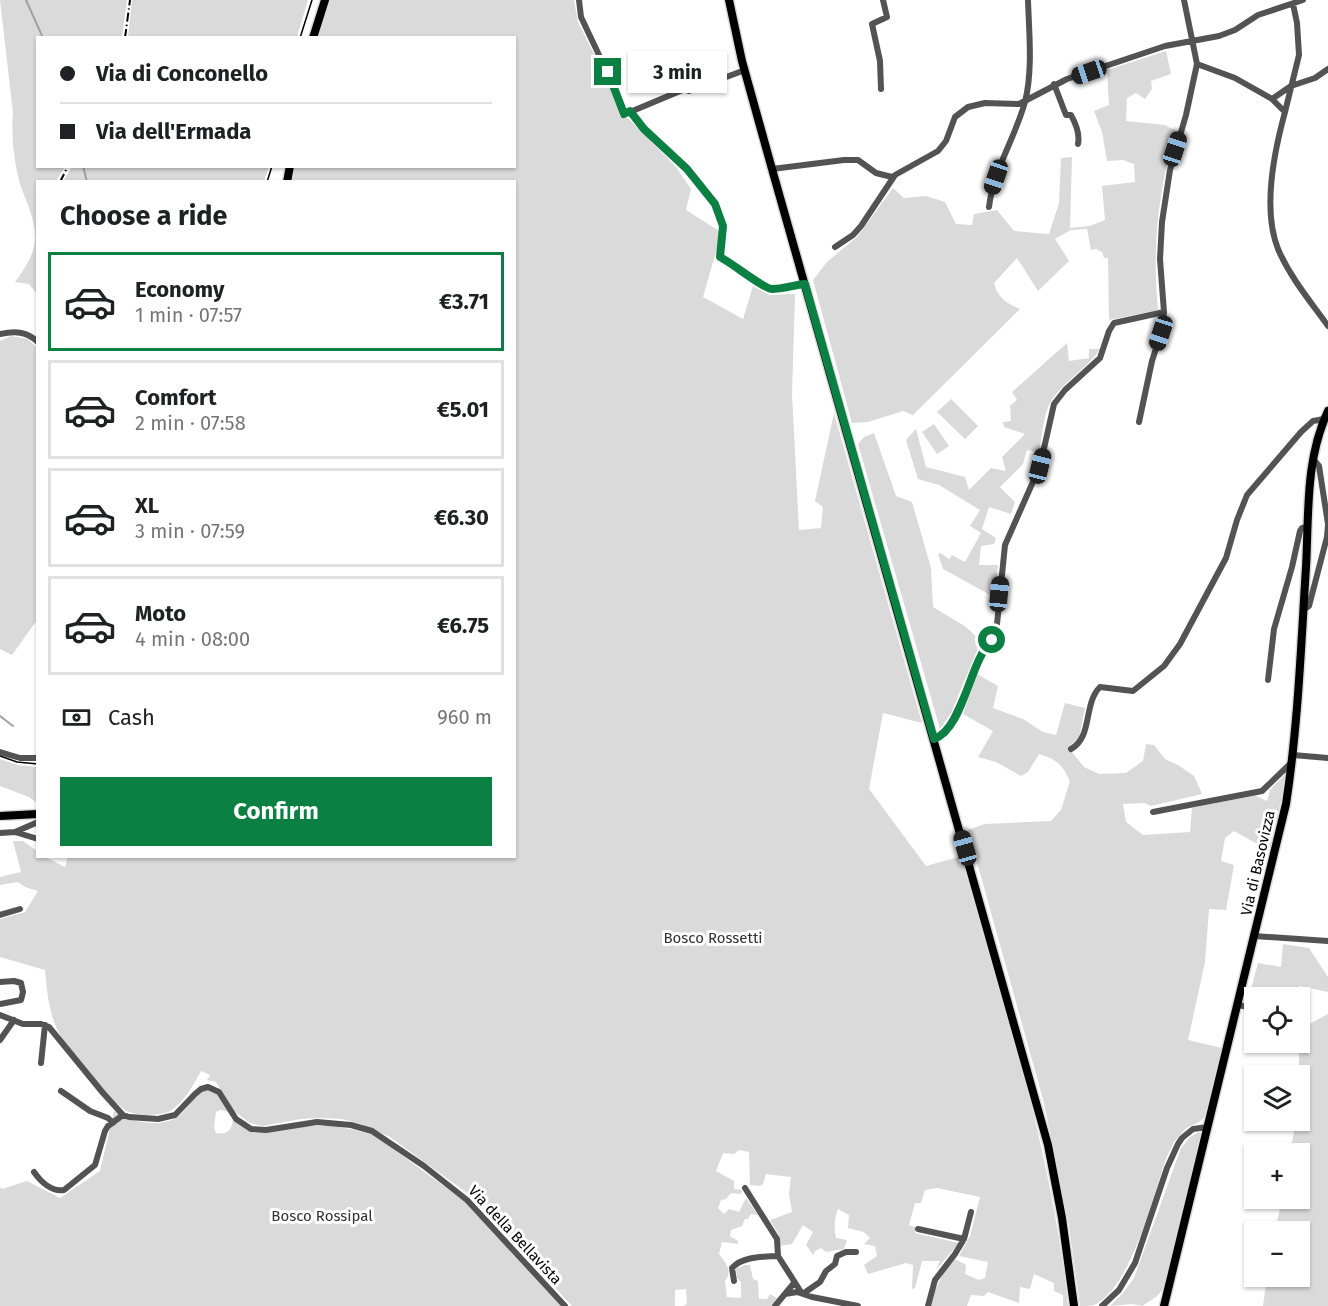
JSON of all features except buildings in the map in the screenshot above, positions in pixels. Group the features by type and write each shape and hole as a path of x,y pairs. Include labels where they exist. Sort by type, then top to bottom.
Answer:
{"main road":[{"path":"314,36 325,0"},
{"path":"729,0 772,169 1048,1145 1062,1218 1074,1306"},
{"name":"Via di Basovizza","path":"1164,1306 1286,804 1293,758 1312,458 1326,415"},
{"path":"0,816 36,814"}],"street":[{"path":"579,0 581,17 608,72 624,114 686,89 689,90 745,70"},
{"path":"881,88 880,61 872,24 887,17 883,0"},
{"path":"989,207 992,189 1025,101 1029,76 1028,0"},
{"path":"1139,422 1164,312 1160,259 1162,222 1170,170 1186,115 1197,64 1184,0"},
{"path":"835,248 861,226 892,177 938,151 946,141 955,117 968,107 976,104 1019,104 1054,84 1119,60 1192,40 1220,36 1235,30 1258,15 1303,0"},
{"path":"1293,4 1299,55 1273,159 1271,202 1274,237 1292,275 1328,326"},
{"path":"1197,64 1235,78 1272,99 1285,112"},
{"path":"1272,99 1291,86 1309,82 1328,69"},
{"path":"1054,84 1066,115 1071,115 1073,119 1079,138 1078,144"},
{"path":"630,111 644,129 687,169 715,204 723,226 720,257 739,267 764,287 771,289 805,284"},
{"path":"772,169 858,160 876,173 892,177"},
{"path":"934,739 945,733 972,679 982,652 996,634 1005,545 1040,466 1052,409 1057,398 1100,358 1114,323 1164,312"},
{"path":"0,334 15,331 36,341"},
{"name":"Via di Basovizza","path":"1071,749 1080,744 1097,689 1100,687 1133,691 1171,659 1226,558 1237,520 1248,495 1300,432 1326,415"},
{"path":"1302,611 1309,606 1328,525 1319,466 1312,458"},
{"path":"1268,680 1274,629 1300,531 1307,527"},
{"path":"0,752 20,758 36,758"},
{"path":"1153,812 1262,792 1293,758 1328,758"},
{"path":"0,833 15,832 36,823"},
{"path":"15,832 36,838"},
{"path":"0,915 20,909"},
{"path":"1254,936 1328,941"},
{"path":"0,982 17,981 21,983 23,992 21,1000 0,1004"},
{"path":"1238,1005 1244,1006"},
{"path":"0,1015 23,1024 45,1025 54,1030 72,1056 123,1115 105,1131 94,1165 64,1190 54,1189 39,1179 34,1172"},
{"path":"0,1040 14,1020"},
{"path":"41,1063 45,1025"},
{"name":"Via della Bellavista","path":"123,1115 149,1119 168,1118 179,1112 201,1089 211,1088 223,1095 236,1119 251,1129 317,1122 351,1125 372,1131 467,1200 566,1306"},
{"path":"61,1091 112,1123"},
{"path":"1102,1306 1119,1290 1135,1263 1167,1168 1178,1144 1193,1129 1208,1126"},
{"path":"745,1188 777,1239 778,1256 794,1283 803,1293 812,1297 858,1306"},
{"path":"928,1306 935,1280 956,1254 964,1239 971,1212"},
{"path":"918,1229 964,1239"},
{"path":"785,1294 803,1293 820,1282 826,1271 835,1264 837,1256 846,1252 856,1252"},
{"path":"734,1281 732,1268 734,1265 755,1257 778,1256"},
{"path":"775,1306 794,1283"}],"green space":[{"path":"0,0 127,0 122,36 36,36 36,168 64,168 57,180 36,180 36,293 29,284 15,282 31,257 35,233 15,160 13,113"},
{"path":"132,0 308,0 297,36 128,36"},
{"name":"Bosco Rossetti","path":"328,0 574,0 578,22 608,82 620,116 629,119 676,167 691,189 686,210 719,231 718,245 703,297 743,319 753,286 769,295 795,294 792,394 799,530 821,528 823,507 815,501 834,413 922,723 883,713 869,789 926,866 962,856 1010,1023 1039,1135 1061,1249 1068,1306 1063,1306 1063,1295 1054,1291 1054,1283 1034,1274 1030,1289 1020,1287 1019,1303 988,1292 984,1296 971,1295 967,1306 930,1306 944,1272 955,1259 966,1265 965,1274 979,1280 985,1278 988,1262 959,1256 970,1236 980,1197 937,1188 925,1190 921,1203 915,1203 909,1225 915,1227 915,1233 959,1243 936,1270 940,1261 922,1261 915,1288 912,1289 913,1265 906,1263 868,1274 864,1265 877,1256 875,1246 864,1244 870,1238 864,1232 848,1228 849,1215 838,1209 835,1234 836,1238 847,1240 844,1249 826,1252 821,1248 813,1255 806,1245 813,1232 803,1225 792,1244 779,1246 779,1235 770,1220 792,1212 789,1194 791,1177 766,1174 763,1184 750,1185 749,1152 739,1150 734,1154 723,1153 716,1171 734,1181 734,1189 742,1190 741,1194 731,1193 726,1199 721,1200 718,1208 724,1214 729,1209 739,1212 746,1198 758,1215 751,1214 742,1226 731,1230 730,1236 738,1241 738,1244 722,1242 719,1254 728,1270 725,1281 727,1297 741,1298 741,1282 737,1278 736,1269 750,1265 753,1279 758,1281 759,1299 767,1299 770,1294 777,1298 771,1306 683,1306 687,1304 686,1289 675,1290 675,1306 572,1306 470,1195 390,1137 361,1124 342,1119 321,1118 263,1126 250,1123 234,1111 216,1082 207,1080 210,1075 201,1071 184,1099 170,1111 150,1115 129,1112 122,1108 80,1063 59,1033 51,1011 45,970 0,957 0,919 25,912 38,891 18,882 0,885 0,877 21,872 13,841 23,841 36,850 36,858 47,858 65,867 67,858 516,858 516,180 292,180 294,168 516,168 516,36 318,36"},
{"path":"1166,51 1171,74 1151,81 1152,89 1145,99 1136,93 1127,98 1126,121 1165,125 1176,131 1165,175 1158,219 1156,287 1158,310 1109,320 1108,258 1104,258 1102,252 1096,249 1091,250 1087,229 1071,230 1055,239 1069,261 1038,291 1017,258 994,283 1003,299 1020,309 913,415 903,411 868,422 852,423 813,280 827,262 857,237 893,188 904,198 926,196 945,202 956,224 972,225 974,214 997,210 1014,231 1049,234 1059,203 1061,158 1072,157 1070,228 1090,226 1105,220 1102,186 1135,182 1134,164 1123,160 1107,161 1102,132 1094,111 1109,105 1107,70"},
{"path":"71,168 269,168 264,180 64,180"},
{"path":"11,336 28,339 36,347 36,621 12,655 0,649 0,341"},
{"path":"1067,343 1069,361 1089,358 1089,349 1100,349 1051,401 1044,419 1039,452 1027,450 1023,464 1000,487 1015,502 1011,514 989,507 982,529 996,538 994,544 981,546 979,565 998,565 994,597 943,569 938,554 941,553 949,559 952,555 965,562 981,533 970,526 980,510 939,485 918,479 906,440 916,429 926,467 965,477 969,490 991,468 1006,471 1002,457 1025,434 1004,427 1003,422 1011,421 1010,406 1017,400 1012,392"},
{"path":"951,399 978,426 965,439 937,412"},
{"path":"934,424 949,446 937,454 922,432"},
{"path":"874,433 896,496 912,502 931,568 933,607 966,627 981,641 951,713 940,729 858,444 864,437"},
{"path":"977,674 998,686 993,708 1023,719 1043,732 1056,735 1065,703 1085,708 1079,738 1068,747 1084,767 1099,774 1126,773 1143,761 1146,744 1154,745 1165,759 1194,776 1202,794 1151,806 1144,803 1123,804 1126,822 1143,835 1190,832 1192,808 1254,795 1267,801 1270,790 1287,772 1270,851 1234,831 1225,838 1221,861 1234,865 1226,910 1209,909 1205,962 1188,1040 1222,1048 1205,1117 1186,1128 1174,1142 1130,1260 1107,1295 1094,1305 1080,1306 1069,1226 1044,1103 968,830 985,824 1051,821 1061,810 1070,781 1058,763 1039,754 1028,772 1021,776 996,762 978,757 993,731 963,714"},
{"path":"0,759 17,765 36,767 36,802 29,797 0,786"},
{"path":"1283,944 1309,948 1328,977 1328,992 1300,986 1252,987 1258,963 1281,967"},
{"path":"1328,1014 1328,1306 1263,1306 1266,1287 1310,1287 1310,1221 1277,1221 1280,1209 1310,1209 1310,1143 1292,1143 1294,1131 1310,1131 1310,1065 1299,1065 1299,1053 1310,1053 1310,1024"},
{"name":"Bosco Rossipal","path":"210,1090 217,1094 229,1112 220,1110 216,1112 214,1127 216,1133 229,1131 233,1119 255,1133 310,1126 333,1126 374,1135 463,1200 561,1306 0,1306 0,1187 2,1189 27,1181 60,1198 100,1171 114,1111 137,1121 164,1122 179,1116 202,1091"},
{"path":"1199,1132 1202,1135 1165,1287 1156,1297 1142,1306 1132,1304 1110,1306 1134,1278 1181,1148 1190,1137"}],"waterway":[{"path":"26,0 42,36"},
{"path":"84,168 86,180"},
{"path":"0,716 13,726"}],"tram line":[{"path":"301,36 312,0"},
{"path":"268,180 271,168"},
{"path":"0,756 17,762 36,764"}],"railway":[{"path":"125,36 130,0"},
{"path":"61,180 67,168"}],"route":[{"path":"608,72 624,114 630,111 644,129 687,169 715,204 723,226 720,257 739,267 764,287 771,289 805,284 934,739 945,733 972,679 982,652 992,640"}]}
